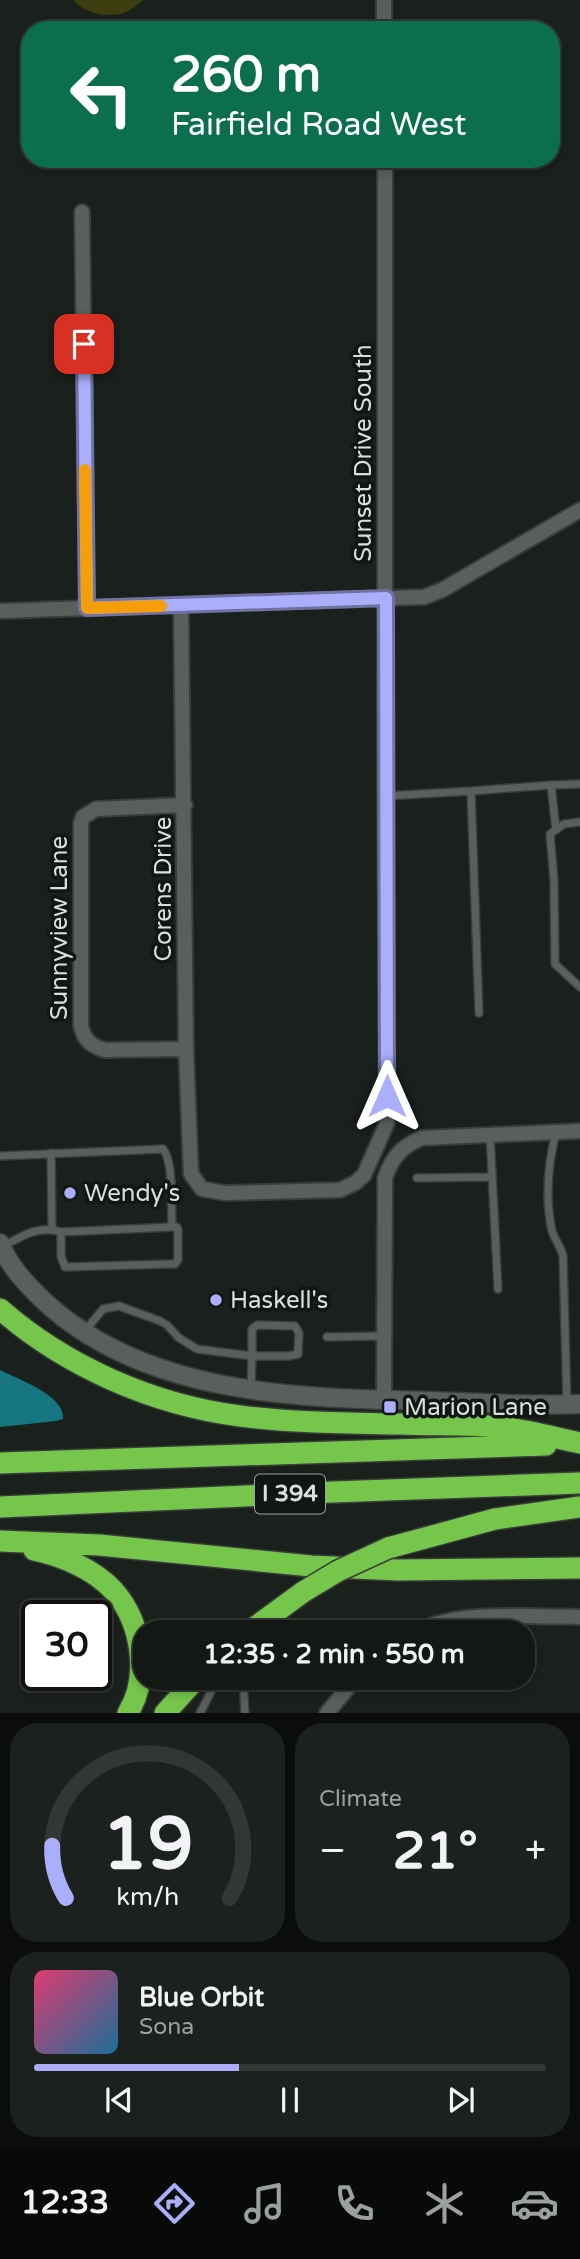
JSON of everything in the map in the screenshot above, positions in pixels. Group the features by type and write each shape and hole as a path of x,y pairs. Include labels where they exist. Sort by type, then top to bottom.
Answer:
{"highway":[{"path":"0,1309 54,1348 98,1373 137,1391 180,1404 238,1416 279,1420 506,1428 580,1443"},
{"name":"I 394","path":"0,1463 580,1443"},
{"name":"I 394","path":"0,1507 580,1483"},
{"path":"265,1620 338,1571 388,1548 495,1519 580,1507"},
{"path":"0,1541 112,1546 311,1566 398,1570 580,1568"},
{"path":"0,1548 34,1550 54,1555 88,1571 114,1591 124,1606 138,1642 141,1673 128,1713"},
{"path":"165,1713 186,1690"}],"street":[{"path":"384,0 384,21"},
{"name":"Sunset Drive South","path":"191,1174 202,1189 225,1193 340,1190 364,1175 387,1124 385,168"},
{"path":"82,212 87,608"},
{"path":"0,611 424,597 442,590 580,510"},
{"name":"Corens Drive","path":"181,605 191,1174"},
{"name":"Sunnyview Lane","path":"185,806 96,808 83,817 81,999 83,1033 95,1048 187,1049"},
{"path":"384,1400 385,1178 389,1165 398,1152 422,1138 580,1131"},
{"path":"1,1245 15,1269 34,1292 83,1333 108,1348 171,1372 251,1389 384,1400 573,1404"},
{"path":"456,1620 485,1616 580,1617"},
{"path":"327,1713 346,1690"}],"lane":[{"path":"385,796 580,784"},
{"path":"551,785 556,830"},
{"path":"471,791 479,1013"},
{"path":"580,822 564,824 550,834 554,880 555,964 580,987"},
{"path":"556,1132 548,1174 551,1228 563,1256 573,1404"},
{"path":"490,1135 498,1289"},
{"path":"0,1156 163,1149 169,1164 172,1227"},
{"path":"51,1153 52,1229"},
{"path":"417,1178 492,1177"},
{"path":"1,1245 36,1230 177,1227 179,1256 175,1264 65,1266 61,1256 61,1231"},
{"path":"83,1333 103,1309 119,1306 160,1321 197,1349 252,1356 289,1356 298,1354 297,1329 292,1325 254,1327 252,1356 251,1389"},
{"path":"327,1337 384,1336"},
{"path":"200,1713 212,1690"},
{"path":"244,1690 245,1713"}],"shaded area":[{"path":"73,0 144,0 123,13 107,15 94,13"}],"water":[{"path":"0,1370 29,1383 49,1396 62,1411 63,1419 0,1427"}],"slow traffic":[{"path":"85,470 87,608 161,606"}],"place":[{"name":"Wendy's","path":"70,1193"},
{"name":"Haskell's","path":"216,1300"},
{"name":"Marion Lane","path":"390,1407"}],"route":[{"path":"84,344 87,608 386,598 387,1096"}]}
